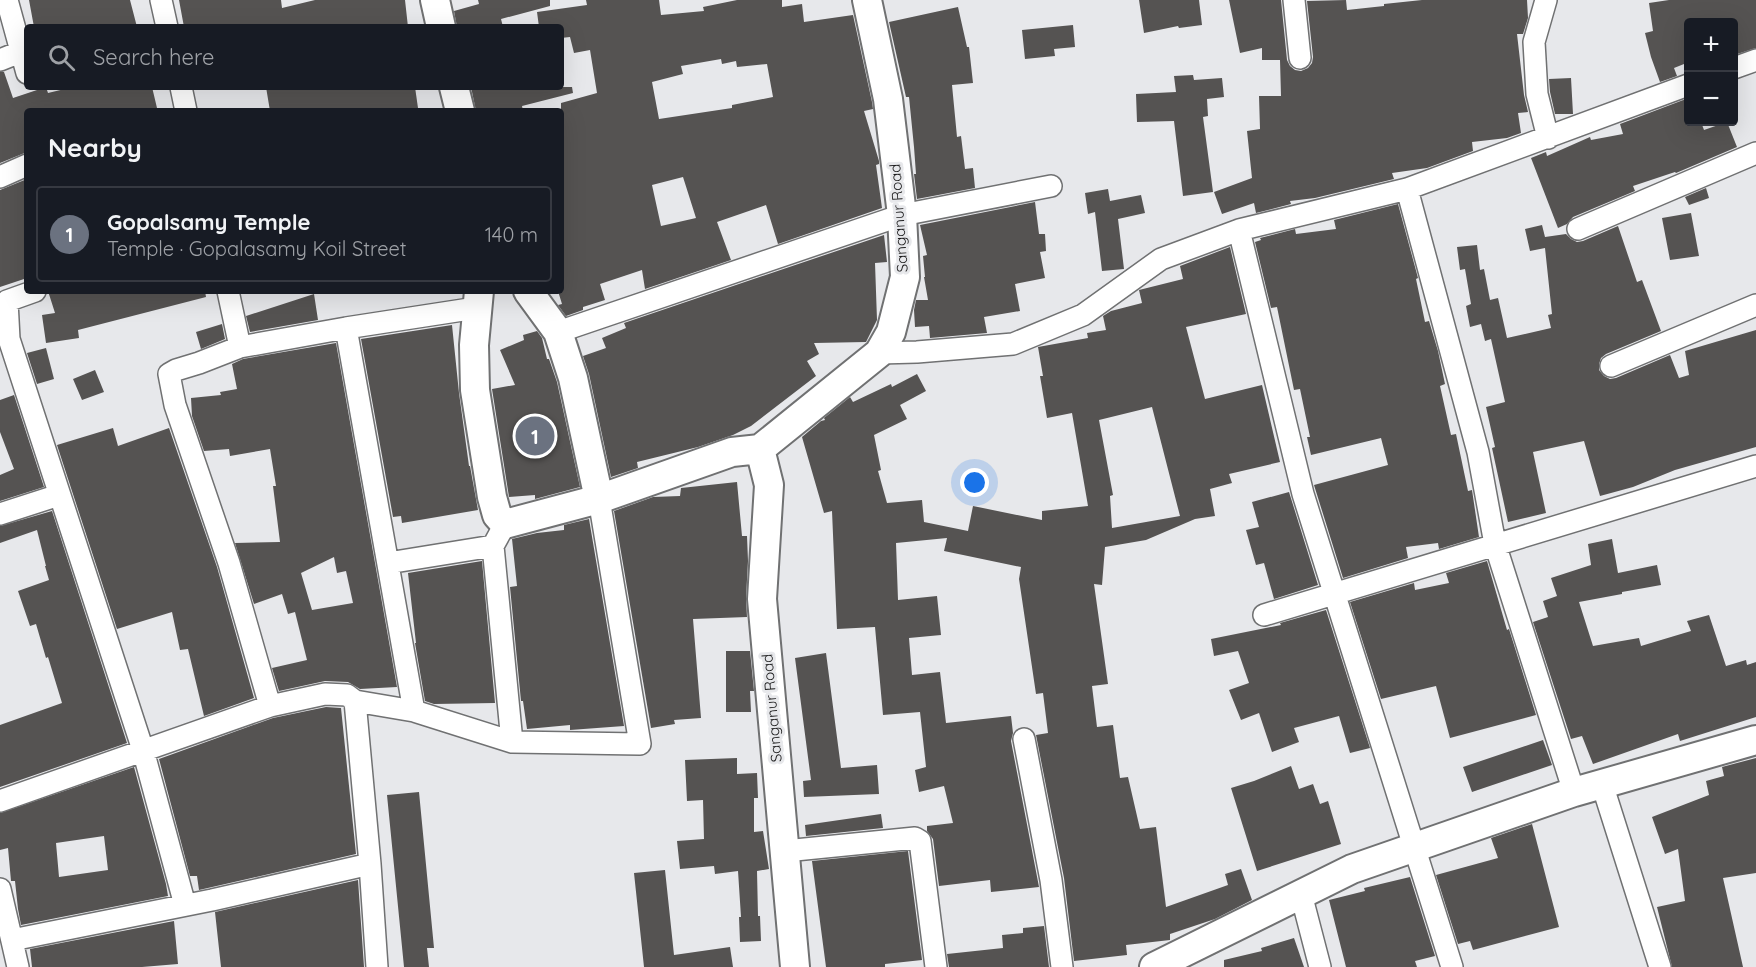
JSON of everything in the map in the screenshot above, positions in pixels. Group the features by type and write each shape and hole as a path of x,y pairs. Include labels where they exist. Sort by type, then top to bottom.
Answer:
{"main road":[{"path":"435,0 440,24"},
{"name":"Sanganur Road","path":"795,967 762,599 769,485 760,449 879,353 891,332 905,277 902,215 888,99 867,0"},
{"path":"455,90 459,108"},
{"path":"530,294 558,332 573,378 599,498"},
{"path":"478,300 474,345 475,390 499,535 732,452 760,449"},
{"path":"1166,964 1352,869 1574,792 1756,740"}],"street":[{"path":"7,0 24,64"},
{"path":"161,0 166,24"},
{"path":"1294,0 1300,58"},
{"path":"1545,0 1534,42 1537,94 1548,138"},
{"path":"0,60 20,52"},
{"path":"1738,67 1756,60"},
{"path":"879,353 1013,344 1083,315 1161,259 1239,230 1407,189 1684,87"},
{"path":"1578,229 1756,153"},
{"path":"0,177 24,166"},
{"path":"558,332 902,215 1051,186"},
{"path":"1407,189 1478,452 1495,544 1574,792"},
{"path":"1239,230 1303,494 1452,967"},
{"path":"27,294 7,301 4,340 59,495 143,750 185,905"},
{"path":"229,294 240,347"},
{"path":"270,705 229,563 175,405 169,374 240,347 346,328 478,300"},
{"path":"1611,366 1756,305"},
{"path":"346,328 414,711"},
{"path":"1264,615 1756,466"},
{"path":"0,514 59,495"},
{"path":"0,801 270,705 326,694 347,694 355,701 414,711 512,741 640,744 599,498"},
{"path":"388,563 499,535 512,741"},
{"path":"355,701 377,967"},
{"path":"1024,738 1051,880 1062,967"},
{"path":"1602,784 1660,967"},
{"path":"785,851 915,838 920,841 936,967"},
{"path":"12,940 370,864"},
{"path":"0,889 18,967"},
{"path":"1301,894 1320,967"}],"building":[{"path":"29,0 130,0 136,24 33,24"},
{"path":"179,0 281,0 282,8 315,0 405,0 408,24 183,24"},
{"path":"478,0 550,0 550,6 501,19 502,24 456,24 454,11 479,4"},
{"path":"586,0 659,0 661,15 704,11 703,7 737,0 782,0 782,7 802,4 804,22 853,15 872,102 873,109 864,111 879,161 876,165 882,208 778,244 766,205 717,222 731,260 645,289 642,270 600,284 605,300 583,307 583,310 566,316 558,305 562,304 559,294 564,294 564,108 561,108 561,103 597,93 590,50 574,53 570,37 564,38 564,24 539,24 537,12 587,5","holes":["721,59 722,64 736,61 737,67 767,64 773,97 732,105 732,108 659,119 652,82 683,74 681,66","683,177 696,218 661,226 652,185"]},
{"path":"1139,0 1199,0 1202,25 1179,28 1178,26 1144,33"},
{"path":"1229,0 1281,0 1287,60 1295,70 1301,71 1308,68 1313,57 1307,1 1346,0 1347,10 1422,0 1527,0 1528,18 1523,34 1517,34 1528,112 1518,113 1521,133 1507,138 1472,142 1473,151 1427,168 1392,173 1394,179 1315,198 1290,201 1291,204 1256,213 1254,203 1222,214 1214,192 1252,178 1247,131 1260,129 1259,96 1281,96 1280,60 1262,60 1262,48 1240,53"},
{"path":"1669,0 1756,0 1756,48 1738,54 1738,18 1684,18 1684,64 1674,68 1677,76 1660,82 1645,33 1653,31 1649,3"},
{"path":"958,7 967,47 969,47 973,83 952,85 957,137 961,136 965,169 973,168 975,188 917,199 909,97 906,97 889,22"},
{"path":"1073,25 1075,47 1054,49 1055,56 1025,59 1022,30"},
{"path":"0,72 4,72 13,98 37,90 47,90 48,93 60,90 153,90 157,108 24,108 24,153 0,163"},
{"path":"1193,75 1194,80 1222,78 1224,97 1207,99 1208,116 1203,117 1213,192 1183,196 1174,121 1137,122 1136,94 1176,92 1174,76"},
{"path":"1571,78 1573,114 1555,114 1549,79"},
{"path":"564,87 572,87 573,93 522,106 522,108 475,108 472,90 564,90"},
{"path":"266,90 415,90 418,108 270,108"},
{"path":"1684,100 1684,126 1702,126 1704,130 1716,126 1729,126 1737,147 1676,173 1633,186 1635,191 1573,217 1567,224 1558,228 1531,158 1546,152 1547,156 1590,137 1591,140 1623,134 1620,124"},
{"path":"24,180 24,279 0,287 0,190"},
{"path":"1706,188 1709,198 1689,205 1685,197"},
{"path":"1108,189 1110,201 1141,195 1145,213 1118,219 1124,269 1102,271 1095,212 1088,214 1085,193"},
{"path":"1035,202 1039,234 1045,234 1046,251 1040,252 1045,278 1015,284 1020,311 984,317 987,333 930,338 929,326 915,327 916,300 928,300 923,256 927,255 920,225"},
{"path":"1398,204 1418,278 1416,279 1425,322 1429,321 1438,351 1445,384 1440,386 1451,435 1456,434 1468,491 1472,490 1479,537 1439,549 1438,543 1406,547 1408,558 1343,578 1314,485 1388,465 1381,438 1311,455 1307,437 1310,437 1300,389 1294,390 1277,307 1271,308 1255,242 1261,240 1260,238 1295,229 1296,234 1336,229 1334,220"},
{"path":"1691,213 1699,256 1670,260 1662,218"},
{"path":"1542,225 1545,237 1566,234 1577,242 1618,226 1637,282 1642,280 1661,331 1601,358 1599,370 1610,379 1670,355 1679,378 1689,375 1685,351 1756,330 1756,447 1675,470 1633,487 1600,496 1584,441 1533,452 1546,513 1508,522 1492,448 1495,447 1486,407 1505,402 1491,339 1485,341 1481,324 1470,327 1466,306 1471,304 1465,269 1460,270 1457,247 1477,245 1480,270 1484,269 1490,300 1498,298 1507,338 1551,328 1548,315 1552,314 1545,248 1530,251 1525,229"},
{"path":"884,235 887,262 875,263 877,320 866,342 814,343 819,354 807,361 816,376 751,426 698,447 637,462 638,468 611,477 583,356 606,348 602,338 626,328 624,323"},
{"path":"1230,247 1246,314 1186,327 1205,399 1262,385 1280,462 1229,474 1232,483 1210,489 1215,516 1195,519 1146,540 1105,547 1102,585 1094,584 1108,684 1092,686 1097,727 1113,725 1120,778 1128,777 1140,829 1156,827 1166,907 1228,885 1225,874 1241,869 1252,900 1215,919 1170,934 1170,940 1126,945 1127,955 1074,961 1064,878 1036,735 1048,733 1043,693 1036,694 1019,579 1021,567 944,551 947,538 896,543 898,600 937,596 941,635 909,638 912,675 940,672 946,723 1011,716 1013,733 1011,741 1039,887 991,892 990,880 939,886 933,839 927,831 927,826 953,823 944,786 919,792 915,770 926,767 920,712 883,715 875,627 837,629 832,511 824,513 802,437 850,397 853,402 891,384 892,387 917,374 926,391 900,405 907,419 874,435 881,470 878,471 887,503 922,500 924,522 968,531 973,506 1042,520 1042,511 1088,506 1072,413 1047,418 1038,347 1088,338 1087,333 1106,330 1103,316 1111,311 1142,303 1139,290 1183,279 1180,266","holes":["1152,407 1180,516 1112,528 1110,496 1113,495 1099,420"]},
{"path":"49,294 206,294 206,297 78,330 79,338 46,343 42,315 55,313"},
{"path":"314,294 318,320 250,332 246,316"},
{"path":"222,324 225,339 201,349 196,332"},
{"path":"452,325 469,466 478,510 402,523 401,516 393,517 361,339"},
{"path":"537,331 542,338 547,359 549,359 557,382 580,487 535,499 535,495 509,497 492,389 515,385 500,350 524,340 523,335"},
{"path":"336,343 397,687 360,689 348,682 325,681 279,691 272,668 307,660 295,612 288,614 282,594 254,604 235,543 280,542 273,486 276,486 270,449 230,456 229,449 204,451 192,416 191,398 221,395 220,392 237,389 232,364 243,359","holes":["334,557 337,573 346,571 353,603 312,610 301,573"]},
{"path":"46,348 54,379 37,384 27,353"},
{"path":"95,370 104,392 82,400 73,379"},
{"path":"14,395 44,487 0,501 0,475 14,469 0,432 0,400"},
{"path":"113,428 118,446 169,428 217,567 254,698 204,716 188,649 180,650 172,612 117,629 57,445"},
{"path":"737,482 742,536 747,536 747,617 693,619 701,718 674,720 675,724 651,728 614,511 653,497 680,496 681,488"},
{"path":"1289,492 1318,585 1274,599 1264,563 1256,565 1246,530 1259,527 1252,502"},
{"path":"52,511 127,743 0,787 0,725 62,703 36,624 30,626 18,591 49,580 37,530 0,543 0,526"},
{"path":"589,519 624,726 570,730 570,725 527,729 523,701 521,701 510,587 517,586 512,539 564,530 564,525"},
{"path":"1612,539 1618,573 1657,565 1661,585 1579,602 1593,646 1639,638 1641,646 1691,631 1687,621 1709,615 1726,666 1746,660 1747,665 1756,662 1756,717 1680,741 1678,734 1593,764 1582,736 1571,739 1533,622 1548,617 1543,601 1557,596 1551,578 1591,565 1588,544"},
{"path":"482,561 495,703 434,704 425,701 415,643 408,573"},
{"path":"1487,561 1507,630 1509,629 1536,715 1450,738 1436,686 1381,699 1350,602 1414,583 1415,590 1449,583 1446,573"},
{"path":"1326,610 1370,748 1350,753 1339,716 1294,728 1299,742 1272,752 1259,713 1241,720 1229,690 1249,683 1238,651 1214,656 1211,639 1281,625 1280,623"},
{"path":"726,651 750,651 754,691 750,691 751,712 726,712"},
{"path":"826,653 841,768 877,765 879,794 804,797 803,781 811,780 795,658"},
{"path":"326,707 341,708 356,854 199,890 197,876 190,876 159,759 273,718"},
{"path":"1543,740 1552,765 1472,792 1463,767"},
{"path":"737,758 737,774 757,773 758,798 754,798 754,832 763,831 769,869 757,871 761,941 740,942 738,871 715,874 714,866 680,869 677,841 704,839 703,800 687,801 685,760"},
{"path":"1756,758 1756,873 1723,878 1743,967 1672,967 1657,907 1685,901 1678,849 1665,854 1652,817 1709,795 1706,781 1724,776 1722,767"},
{"path":"1291,766 1299,789 1313,784 1320,804 1328,801 1341,844 1257,871 1231,788"},
{"path":"134,767 168,896 21,925 15,881 11,881 8,848 0,850 0,813","holes":["104,836 108,870 59,877 56,843"]},
{"path":"419,792 434,948 427,948 429,967 404,967 387,795"},
{"path":"881,814 883,828 806,836 805,825"},
{"path":"1532,824 1559,927 1473,950 1470,941 1458,944 1436,875 1498,858 1491,838"},
{"path":"908,851 922,960 885,964 885,967 826,967 812,861"},
{"path":"665,870 674,955 730,947 733,967 644,967 634,873"},
{"path":"1410,877 1435,956 1415,961 1417,967 1346,967 1329,900 1365,891 1364,888"},
{"path":"358,880 364,967 221,967 215,912"},
{"path":"174,921 178,964 142,967 32,967 30,949"},
{"path":"1044,926 1049,967 949,967 947,954 1003,948 1002,935 1023,933 1023,928"},
{"path":"1294,938 1304,967 1224,967 1224,960 1262,951 1261,948"}],"place":[{"name":"Gopalsamy Temple","path":"535,436"}]}
